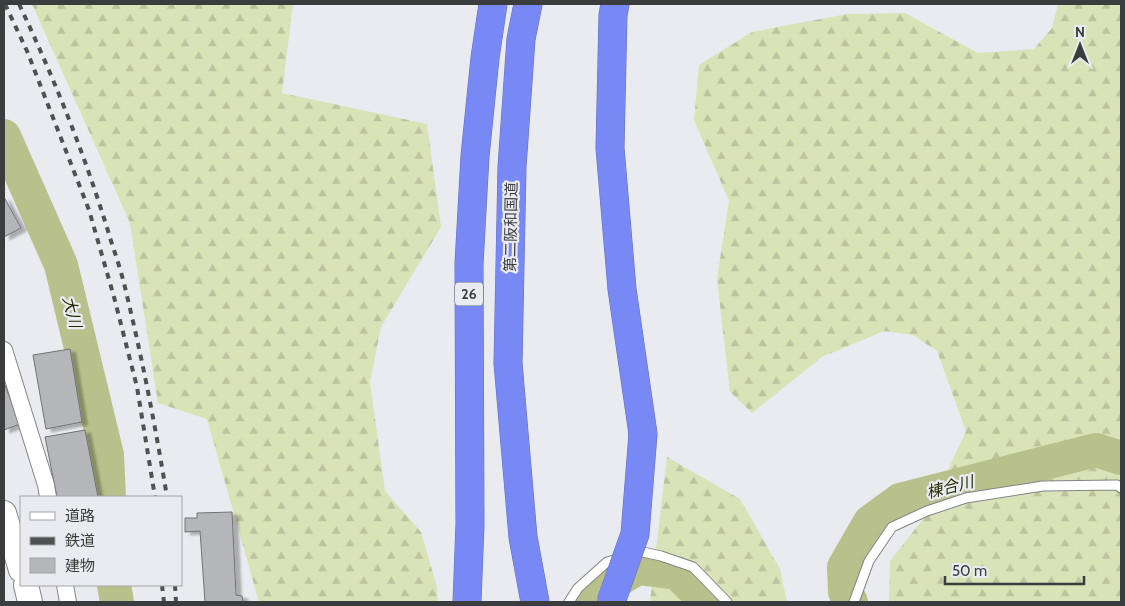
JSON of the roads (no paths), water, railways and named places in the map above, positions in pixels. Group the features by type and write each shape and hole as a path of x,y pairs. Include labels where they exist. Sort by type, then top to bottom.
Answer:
{"highway":[{"name":"26","path":"468,593 469,264 475,156 485,58 493,4"},
{"name":"第二阪和国道","path":"528,4 521,39 512,167 508,363 523,537 535,602"},
{"path":"611,602 635,534 643,434 622,289 610,148 613,15 615,4"}],"main road":[{"path":"4,513 20,567"},
{"path":"26,586 30,602"}],"street":[{"path":"4,350 48,496"},
{"path":"65,586 68,602"}],"lane":[{"path":"854,602 869,561 892,527 927,511 966,498 1043,486 1117,486 1121,488"},
{"path":"569,602 578,588 607,562 643,552 693,567 726,602"}],"waterway":[{"name":"大川","path":"4,136 61,265 107,455 109,496"},
{"name":"棟合川","path":"851,602 845,592 844,567 870,522 900,500 1096,450 1121,458"},
{"name":"棟合川","path":"590,602 596,593 638,568 677,573 707,602"},
{"name":"大川","path":"114,586 117,602"}],"railway":[{"path":"5,4 27,51 89,210 137,387 155,496"},
{"path":"19,4 70,121 92,180 120,268 144,371 167,496"},
{"path":"162,586 164,602"},
{"path":"175,586 176,602"}]}
